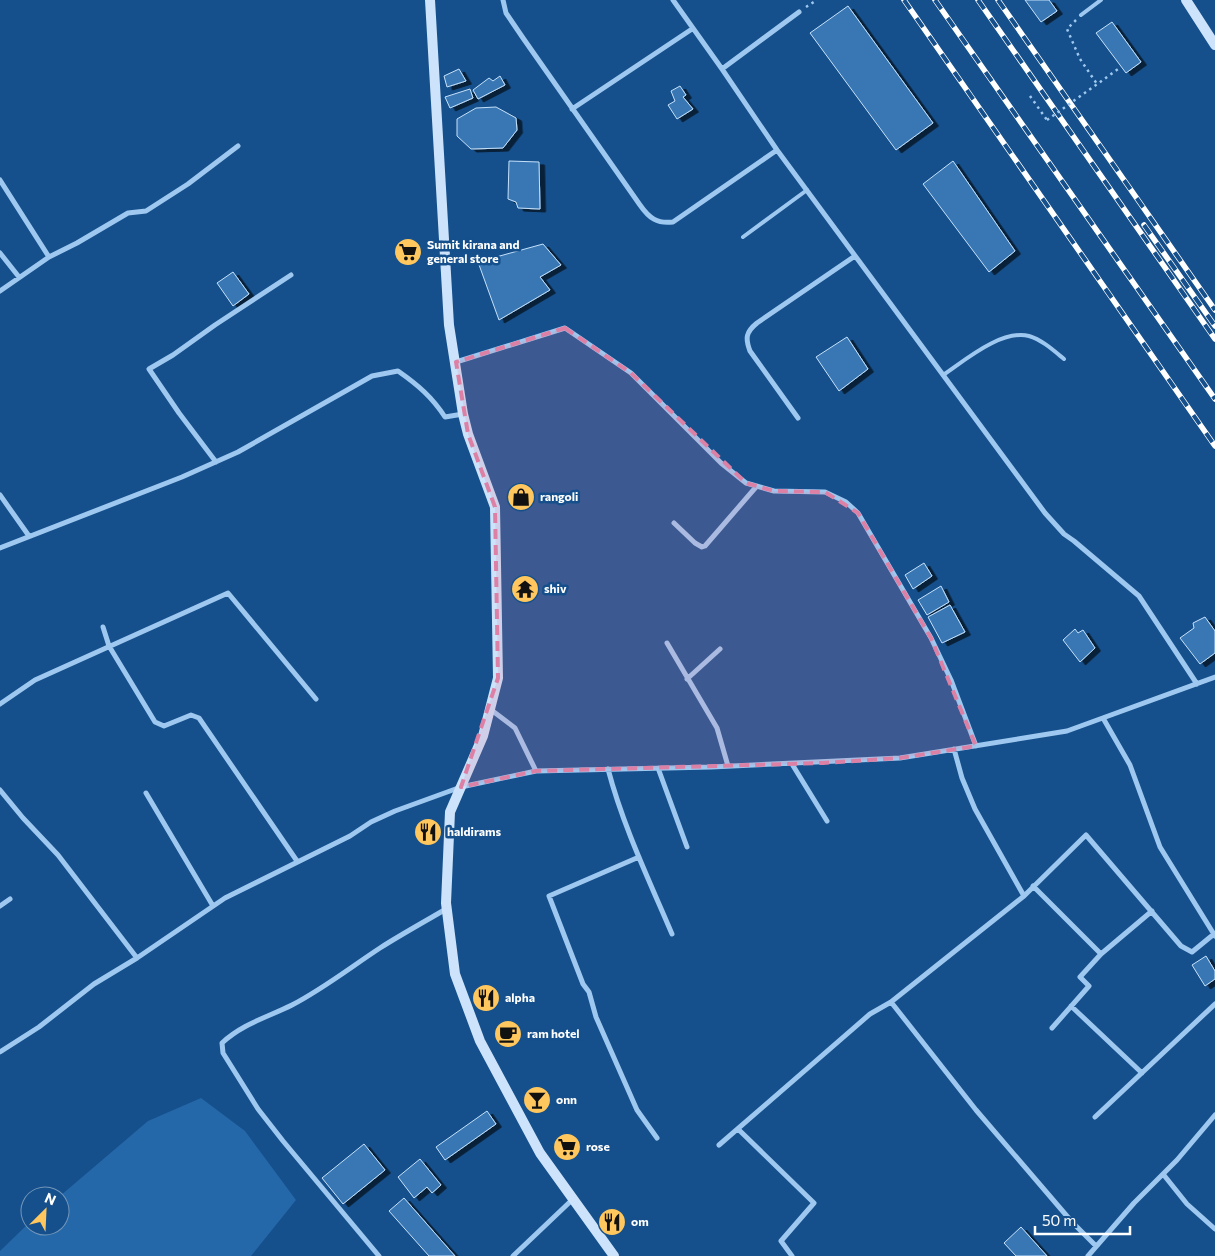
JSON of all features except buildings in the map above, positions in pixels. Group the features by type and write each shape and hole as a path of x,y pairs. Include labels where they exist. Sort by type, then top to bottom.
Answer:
{"main road":[{"path":"430,0 449,325 468,434 495,507 498,678 483,736 450,812 447,909 455,974 480,1041 540,1152 614,1256"},
{"path":"1186,0 1214,40"}],"street":[{"path":"503,0 506,13 645,213 651,218 658,221 673,222 777,150"},
{"path":"673,0 806,190 1045,513 1064,534 1074,540 1139,596 1197,684"},
{"path":"722,69 799,12"},
{"path":"572,109 692,29"},
{"path":"0,290 49,257 128,213 146,211 188,184 238,146"},
{"path":"0,180 49,257"},
{"path":"0,253 19,278"},
{"path":"798,418 750,351 747,334 757,323 855,256"},
{"path":"216,462 149,369 173,355 291,275"},
{"path":"456,362 565,328 631,373 721,463 746,483 774,491 825,492 846,502 858,512 931,638 952,680 976,746"},
{"path":"0,548 182,477 238,452 372,376 398,371 418,385 436,404 445,418 463,414"},
{"path":"674,522 695,543 702,547 705,546 756,487"},
{"path":"0,495 30,536"},
{"path":"0,704 35,680 228,593 316,698"},
{"path":"103,627 109,646 155,722 164,726 191,714 198,718 297,861"},
{"path":"667,643 716,728 728,766"},
{"path":"687,679 720,649"},
{"path":"0,1052 39,1027 94,984 137,958 225,898 341,841 371,822 395,811 461,787 536,771 792,764 900,758 1067,732 1215,677"},
{"path":"490,709 514,728 536,771"},
{"path":"719,1145 870,1014 891,1002 1024,896 1086,835 1181,946 1192,952 1215,935 1160,847 1130,765 1103,718"},
{"path":"954,749 962,778 975,809 1024,896"},
{"path":"792,764 827,821"},
{"path":"608,768 615,795 672,934"},
{"path":"658,768 687,847"},
{"path":"0,790 58,855 137,958"},
{"path":"146,793 213,906"},
{"path":"639,857 549,896 583,984 589,992 596,1017 637,1110 657,1138"},
{"path":"1033,886 1100,954"},
{"path":"0,906 10,899"},
{"path":"380,1256 258,1109 223,1053 222,1043 229,1036 248,1025 292,1004 328,983 380,948 447,909"},
{"path":"1052,1028 1089,986 1080,976 1100,954 1152,911"},
{"path":"891,1002 976,1110 1072,1222 1096,1246"},
{"path":"1095,1117 1215,1004"},
{"path":"1071,1006 1142,1073"},
{"path":"1088,1256 1134,1203 1177,1160 1215,1115"},
{"path":"738,1129 814,1203 781,1241 792,1256"},
{"path":"1163,1174 1187,1204 1215,1229"},
{"path":"513,1256 573,1198"}],"lane":[{"path":"1081,16 1101,0"},
{"path":"743,237 806,190"},
{"path":"943,375 985,347 1003,338 1015,335 1028,336 1041,341 1064,359"}],"path":[{"path":"799,12 817,0"},
{"path":"1081,16 1067,29 1080,59 1097,84"},
{"path":"1030,96 1047,120 1121,67"}],"highlighted area":[{"path":"565,328 631,373 746,483 774,491 825,492 858,513 931,638 976,746 900,758 823,763 536,771 461,787 498,678 495,507 468,434 456,362"}],"shaded area":[{"path":"201,1098 245,1131 296,1200 251,1256 0,1256 0,1251 20,1232 20,1236 70,1236 70,1187 148,1121"}],"railway":[{"path":"904,0 1215,446"},
{"path":"935,0 1215,399"},
{"path":"978,0 1215,339"},
{"path":"998,0 1215,310"},
{"path":"1144,225 1215,326"}],"place":[{"name":"Sumit kirana and general store","path":"408,252"},
{"name":"rangoli","path":"521,497"},
{"name":"shiv","path":"525,589"},
{"name":"haldirams","path":"428,832"},
{"name":"alpha","path":"486,998"},
{"name":"ram hotel","path":"508,1034"},
{"name":"onn","path":"537,1100"},
{"name":"rose","path":"567,1147"},
{"name":"om","path":"612,1222"}]}
